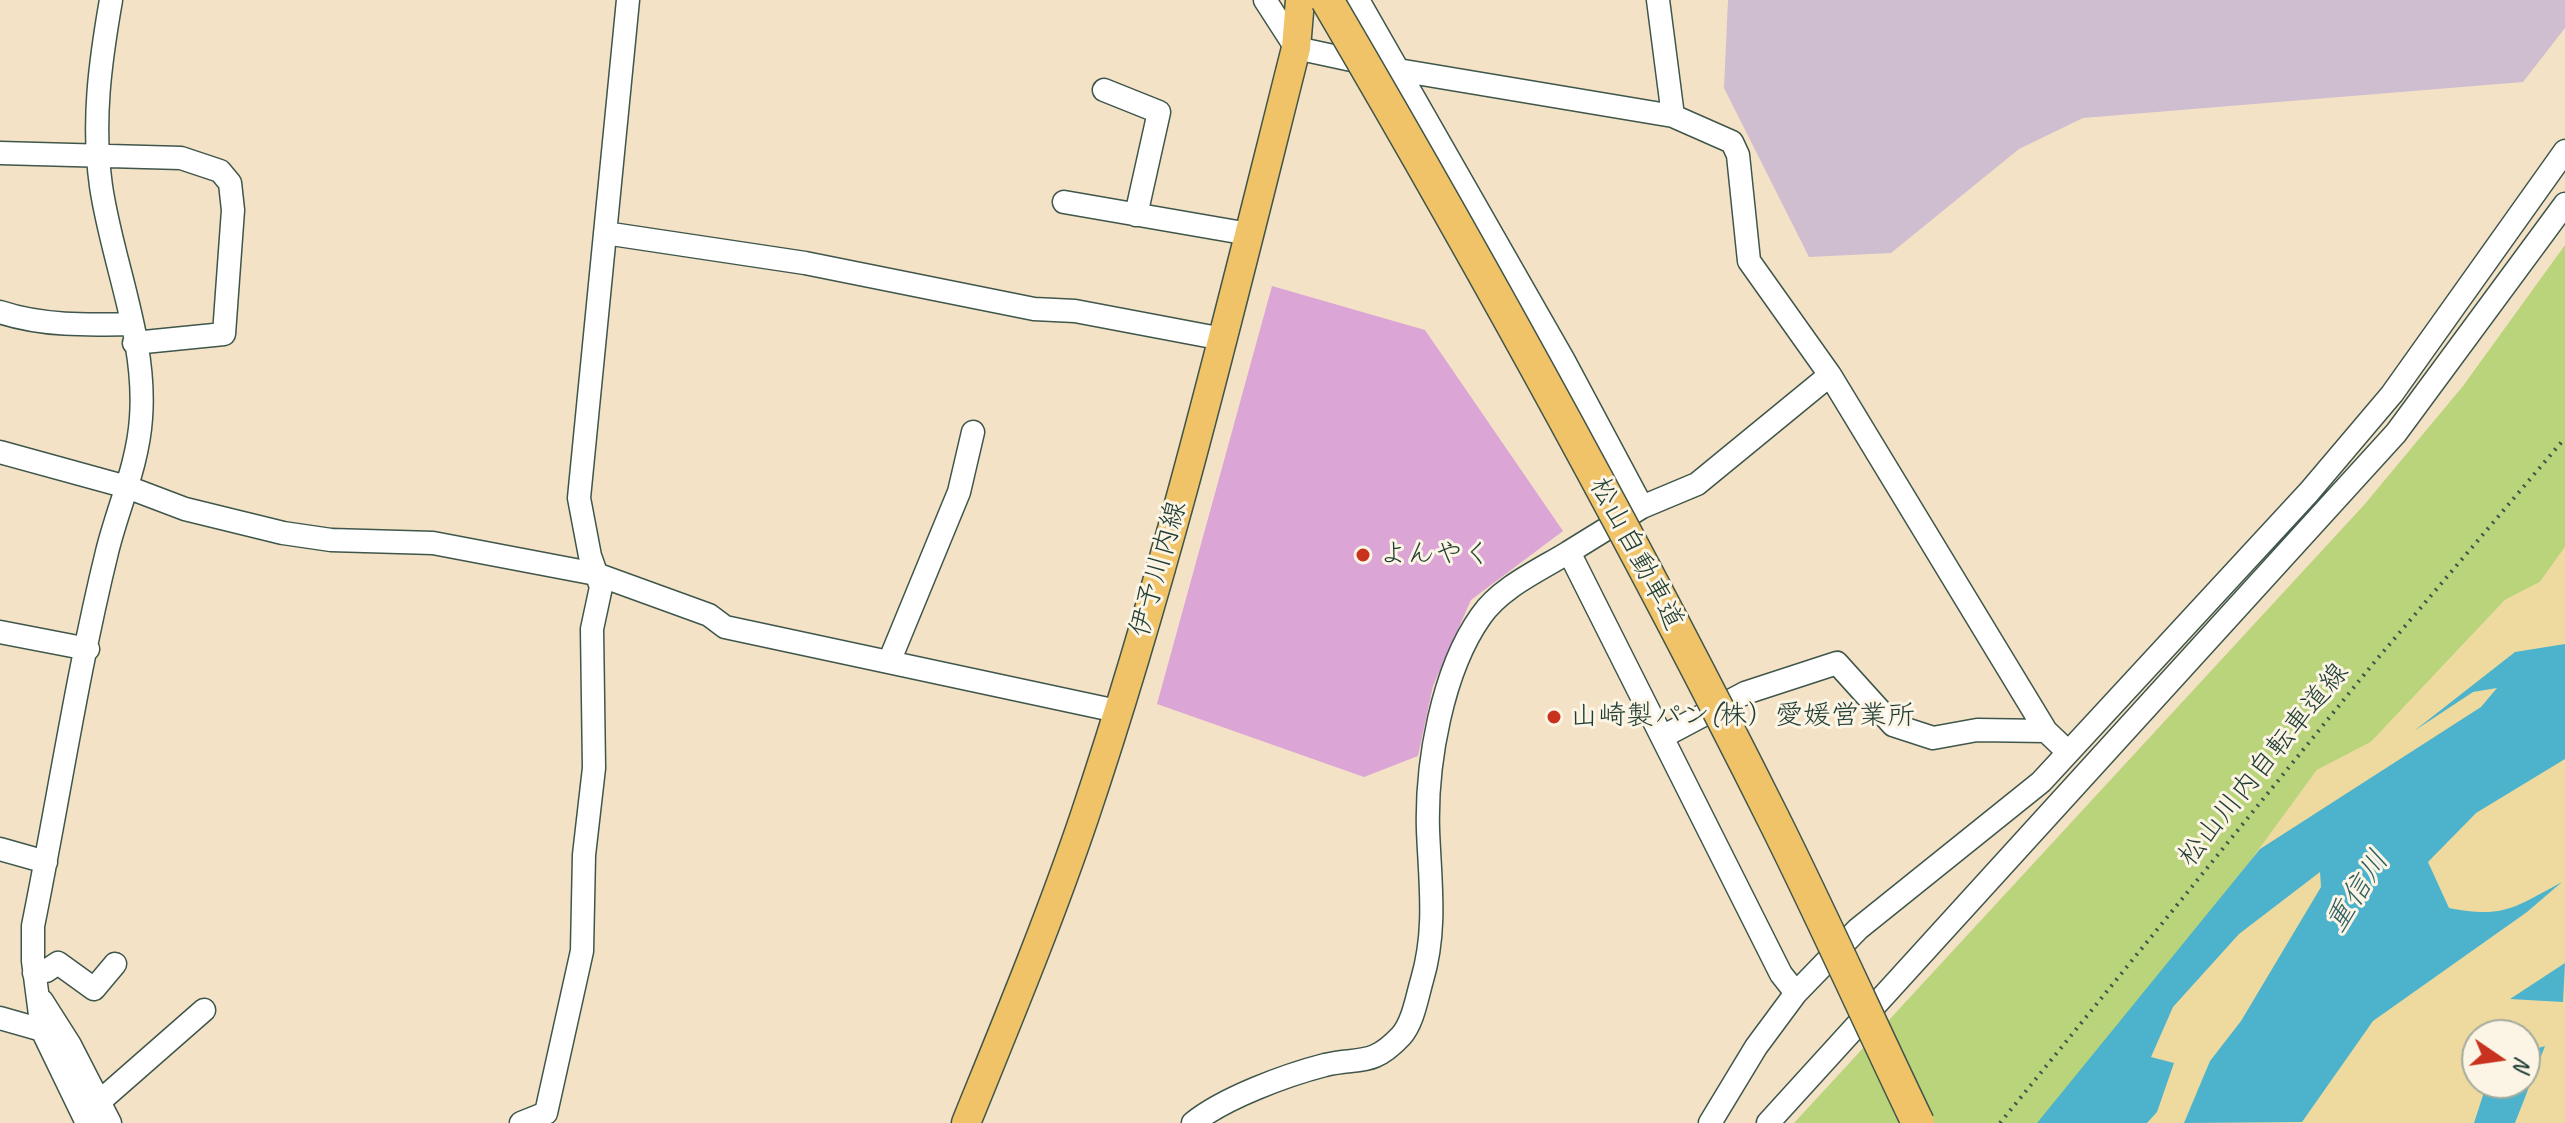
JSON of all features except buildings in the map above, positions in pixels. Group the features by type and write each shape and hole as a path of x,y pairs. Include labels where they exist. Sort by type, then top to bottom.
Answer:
{"highway":[{"name":"松山自動車道","path":"1327,0 1414,148 1598,481 1773,818 1918,1123"}],"main road":[{"name":"伊予川内線","path":"966,1123 1074,845 1117,711 1223,339 1296,48 1300,0"}],"street":[{"path":"87,1123 42,1030 33,926 107,552 127,487 141,417 132,333 101,186 98,69 111,0"},
{"path":"521,1123 546,1118 585,933 584,855 594,768 592,629 601,587 586,542 579,498 628,0"},
{"path":"1265,0 1296,48 1398,70 1673,116 1732,142 1738,155 1749,261 1830,375 2046,731 2068,752"},
{"path":"1358,0 1563,359 1642,507"},
{"path":"1658,0 1673,116"},
{"path":"1104,90 1159,112 1136,215"},
{"path":"1710,1123 1756,1047 1796,993 1858,929 2005,815 2041,782 2309,492 2392,394 2565,151"},
{"path":"0,153 181,158 220,171 230,183 233,210 224,334 132,333 23,319 0,312"},
{"path":"1064,202 1249,234"},
{"path":"1768,1123 2396,433 2565,204"},
{"path":"605,233 805,263 1034,309 1075,311 1223,339"},
{"path":"1193,1123 1206,1112 1326,1065 1366,1062 1403,1034 1428,961 1433,918 1429,759 1446,696 1482,615 1503,594 1642,507 1697,484 1830,375"},
{"path":"889,662 959,492 973,432"},
{"path":"0,452 127,487 185,509 283,533 331,540 433,543 596,574 709,615 725,627 1117,711"},
{"path":"1569,552 1781,974 1796,993"},
{"path":"0,632 88,649"},
{"path":"1662,737 1745,693 1837,663 1893,725 1933,738 1977,730 2046,731"},
{"path":"0,849 46,862"},
{"path":"36,983 58,963 94,989 115,964"},
{"path":"36,983 110,1123"},
{"path":"99,1102 204,1010"},
{"path":"0,1018 42,1030"}],"path":[{"name":"松山川内自転車道線","path":"2000,1123 2401,629 2565,438"}],"shaded area":[{"path":"1728,0 2565,0 2565,28 2523,82 2083,118 2019,149 1891,253 1809,257 1724,88"}],"green space":[{"path":"2565,245 2565,547 2540,582 2505,600 2371,742 2317,770 2249,863 2040,1123 1794,1123 2364,505 2463,386"}],"sand":[{"path":"2565,547 2565,1123 2040,1123 2249,863 2317,770 2371,742 2505,600 2540,582"}],"water":[{"name":"重信川","path":"2565,644 2565,759 2476,813 2428,862 2449,908 2468,911 2508,908 2562,882 2527,912 2373,1021 2302,1122 2184,1123 2210,1061 2241,1021 2321,887 2320,872 2239,934 2173,1007 2151,1057 2174,1063 2157,1112 2147,1123 2037,1123 2260,849 2481,707 2497,688 2473,692 2414,731 2515,652"},
{"path":"2565,963 2563,1002 2510,999"},
{"path":"2482,1099 2524,1099 2515,1123 2474,1123"}],"place":[{"name":"よんやく","path":"1363,555"},
{"name":"山崎製パン(株）愛媛営業所","path":"1554,717"}]}
